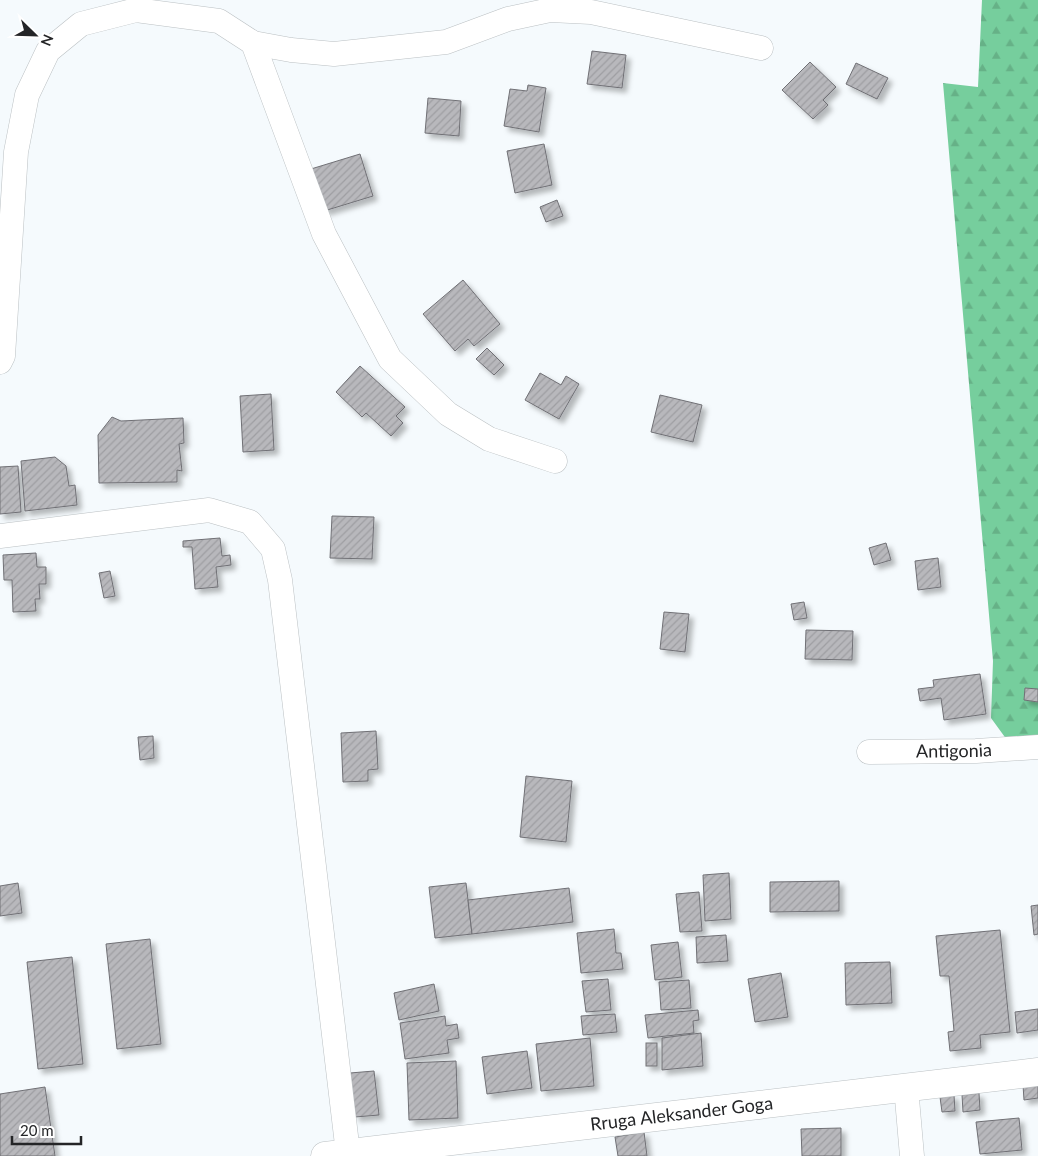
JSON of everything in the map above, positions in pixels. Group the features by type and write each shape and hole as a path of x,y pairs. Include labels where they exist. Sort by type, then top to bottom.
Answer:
{"main road":[{"name":"Rruga Aleksander Goga","path":"336,1155 906,1086 1038,1072"}],"street":[{"path":"0,362 3,356 16,152 27,95 48,50 81,24 136,5 219,21 253,43 292,50 334,54 446,42 508,19 550,10 591,12 761,48"},
{"path":"253,43 324,234 390,359 448,414 489,439 555,461"},
{"path":"0,536 209,510 250,522 273,549 281,590 336,1155"},
{"name":"Antigonia","path":"869,752 976,751 1038,747"},
{"path":"906,1086 912,1156"}],"green space":[{"path":"982,0 1038,0 1038,737 1007,740 991,718 993,661 943,83 978,87"}],"building":[{"path":"592,51 626,55 622,88 587,84"},
{"path":"810,62 836,87 823,100 828,105 813,119 782,90"},
{"path":"856,63 888,78 877,99 846,84"},
{"path":"528,85 546,88 539,132 504,126 510,89 527,91"},
{"path":"428,98 461,101 459,136 425,133"},
{"path":"544,144 552,185 515,193 507,151"},
{"path":"360,154 373,196 324,211 311,169"},
{"path":"557,200 563,216 546,222 540,207"},
{"path":"463,280 500,324 474,346 468,339 455,351 423,314"},
{"path":"487,348 504,365 494,375 476,359"},
{"path":"360,366 405,407 396,416 403,423 391,436 366,413 362,417 336,392"},
{"path":"540,373 561,385 566,376 579,384 559,419 525,400"},
{"path":"271,394 274,450 243,452 240,396"},
{"path":"660,395 702,405 693,442 651,432"},
{"path":"112,417 121,421 183,418 184,443 179,444 182,471 177,470 177,482 99,483 98,435"},
{"path":"55,457 66,466 69,486 75,485 77,505 25,511 21,461"},
{"path":"18,466 21,512 0,514 0,467"},
{"path":"332,516 374,517 372,559 330,558"},
{"path":"220,538 222,556 230,555 231,565 216,567 218,587 195,589 192,547 183,547 183,541"},
{"path":"886,543 891,560 874,565 869,548"},
{"path":"36,553 37,567 46,567 46,584 39,584 40,599 35,599 36,611 13,612 12,580 4,580 3,555"},
{"path":"938,558 941,587 918,590 915,561"},
{"path":"110,571 115,596 104,598 99,573"},
{"path":"804,602 807,618 794,620 791,604"},
{"path":"664,612 689,614 685,652 660,649"},
{"path":"806,630 853,631 852,660 805,659"},
{"path":"980,674 986,714 944,720 941,698 920,701 918,689 934,687 933,680"},
{"path":"1025,688 1038,689 1038,702 1024,700"},
{"path":"376,731 378,769 368,770 368,781 343,782 341,733"},
{"path":"153,736 154,758 140,760 138,737"},
{"path":"526,776 572,781 566,842 520,837"},
{"path":"729,873 731,919 705,921 703,875"},
{"path":"839,881 839,911 770,912 770,882"},
{"path":"18,883 22,913 0,916 0,886"},
{"path":"466,883 472,934 435,938 429,887"},
{"path":"569,888 573,922 472,934 468,900"},
{"path":"699,892 702,931 680,932 676,894"},
{"path":"1038,905 1038,934 1034,935 1031,906"},
{"path":"614,929 616,953 621,953 623,969 581,973 577,933"},
{"path":"1000,930 1010,1032 980,1035 981,1048 950,1051 948,1032 954,1031 949,976 940,976 936,936"},
{"path":"726,935 728,961 697,963 696,937"},
{"path":"150,939 161,1044 117,1049 106,944"},
{"path":"678,942 682,977 655,980 651,945"},
{"path":"72,957 83,1064 38,1069 27,962"},
{"path":"890,962 892,1003 846,1005 845,963"},
{"path":"781,973 788,1017 755,1022 748,979"},
{"path":"608,979 611,1010 586,1012 582,981"},
{"path":"689,980 691,1008 661,1010 659,982"},
{"path":"434,984 439,1011 399,1020 394,993"},
{"path":"1038,1009 1038,1030 1017,1033 1015,1012"},
{"path":"698,1010 699,1020 693,1021 694,1033 648,1038 645,1015"},
{"path":"615,1014 617,1032 583,1035 581,1016"},
{"path":"445,1016 446,1026 457,1024 459,1038 447,1040 449,1053 405,1059 400,1023"},
{"path":"701,1033 703,1066 662,1070 662,1038"},
{"path":"590,1038 594,1086 541,1091 536,1044"},
{"path":"646,1043 657,1043 657,1066 646,1066"},
{"path":"527,1051 532,1088 487,1094 482,1057"},
{"path":"456,1061 458,1118 409,1120 407,1063"},
{"path":"374,1071 379,1115 355,1117 350,1073"},
{"path":"1038,1083 1038,1098 1024,1100 1023,1085"},
{"path":"45,1087 55,1156 0,1156 0,1094"},
{"path":"979,1093 980,1110 963,1112 962,1095"},
{"path":"954,1095 955,1111 942,1112 940,1097"},
{"path":"1019,1118 1022,1150 980,1154 976,1122"},
{"path":"841,1128 841,1156 802,1156 801,1129"},
{"path":"644,1132 647,1156 618,1156 615,1137"}]}
